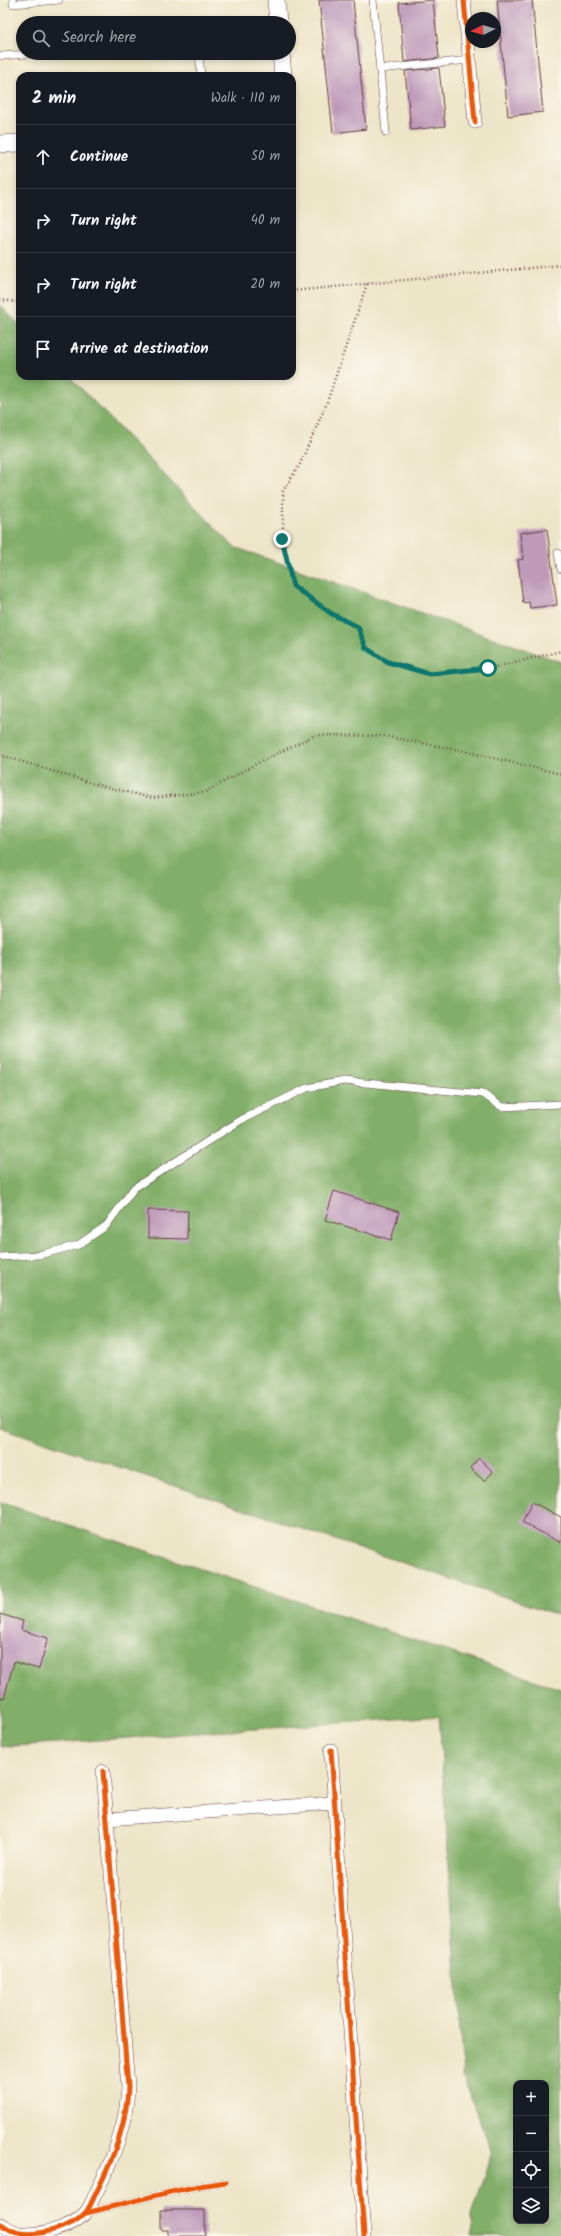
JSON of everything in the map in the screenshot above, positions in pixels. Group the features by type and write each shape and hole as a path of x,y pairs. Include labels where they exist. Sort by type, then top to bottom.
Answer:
{"street":[{"path":"276,0 277,16"},
{"path":"464,0 475,122"},
{"path":"281,60 282,72"},
{"path":"0,144 16,143"},
{"path":"331,1750 364,2236"},
{"path":"0,2224 18,2233 40,2235 67,2226 86,2212 106,2174 122,2132 128,2106 128,2086 104,1771"},
{"path":"107,1819 334,1803"}],"lane":[{"path":"13,0 13,4 59,0"},
{"path":"373,0 386,132"},
{"path":"0,56 16,55"},
{"path":"200,60 201,72"},
{"path":"380,69 470,60"},
{"path":"558,553 561,569"},
{"path":"0,1257 39,1255 78,1245 106,1226 134,1188 241,1120 307,1088 344,1081 482,1094 502,1107 561,1104"},
{"path":"86,2212 152,2198 176,2190 226,2182"}],"path":[{"path":"296,291 561,265"},
{"path":"367,284 326,405 300,464 283,491 282,539 293,586 332,614 358,627 366,648 388,662 430,674 488,668 561,651"},
{"path":"0,300 16,302"},
{"path":"0,755 7,755 98,785 152,798 205,792 315,735 384,736 561,774"}],"green space":[{"path":"0,305 16,322 16,380 73,380 234,547 561,662 561,1616 0,1427"},
{"path":"0,1502 561,1689 561,2236 473,2236 472,2215 492,2154 463,2076 439,1716 0,1747"}],"building":[{"path":"319,0 353,0 366,129 333,133"},
{"path":"433,0 439,58 404,62 399,3"},
{"path":"497,0 532,0 543,112 508,116 501,42 501,12 498,12"},
{"path":"439,68 445,126 411,130 405,71"},
{"path":"547,529 557,605 530,608 529,602 523,603 518,560 523,559 520,533"},
{"path":"334,1191 399,1212 391,1240 325,1220"},
{"path":"148,1210 188,1211 187,1239 148,1238"},
{"path":"479,1458 493,1472 484,1481 470,1468"},
{"path":"532,1502 561,1517 561,1543 522,1522"},
{"path":"0,1614 23,1621 21,1630 48,1638 39,1669 14,1662 4,1698 0,1697"},
{"path":"161,2210 205,2210 205,2236 168,2236 168,2230 161,2230"}],"cycle path":[{"path":"464,0 475,122"},
{"path":"331,1750 364,2236"},
{"path":"0,2224 12,2231 27,2234 55,2230 80,2218 89,2208 113,2155 125,2115 128,2087 103,1771"},
{"path":"86,2213 173,2192 226,2182"}],"route":[{"path":"282,539 293,586 332,614 358,627 366,648 388,662 430,674 488,668"}]}
